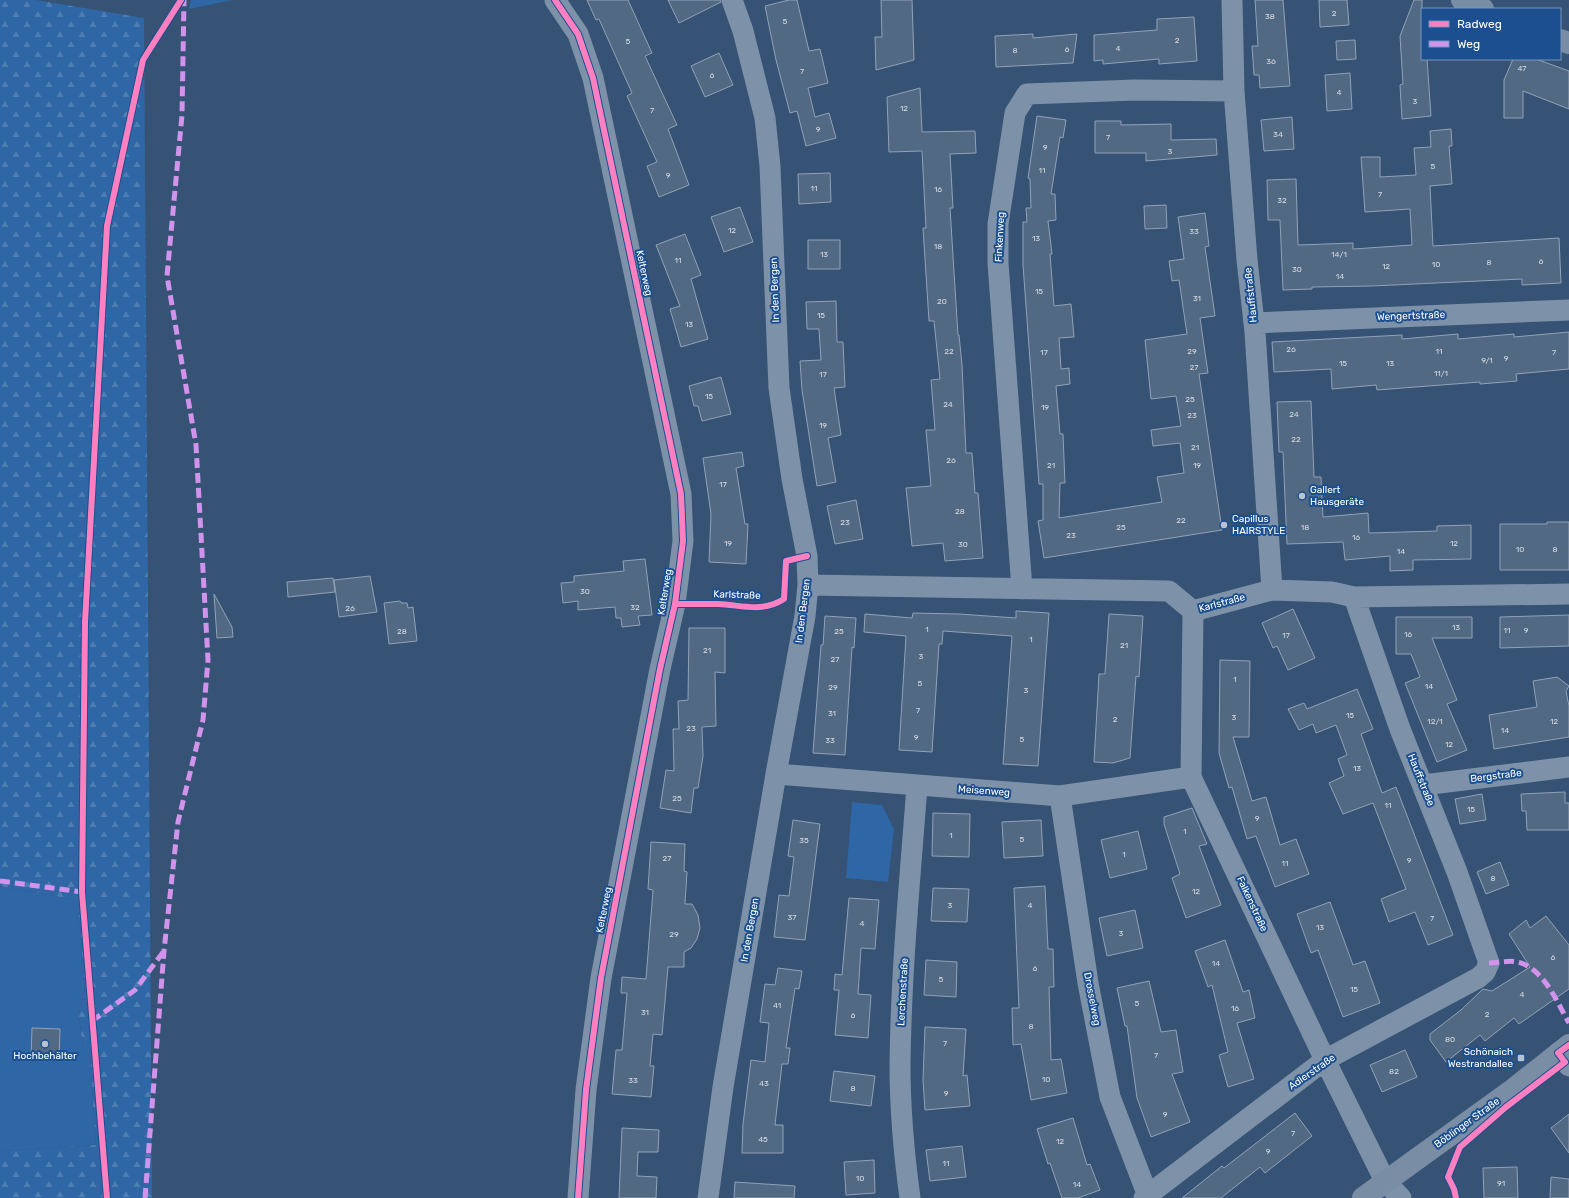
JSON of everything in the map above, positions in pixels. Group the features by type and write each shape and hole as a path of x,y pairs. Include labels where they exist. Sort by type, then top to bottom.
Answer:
{"main road":[{"path":"1462,0 1481,8"},
{"name":"Böblinger Straße","path":"1363,1198 1511,1091 1565,1055"}],"street":[{"name":"Kelterweg","path":"555,0 578,34 593,78 681,494 683,540 674,604 660,669 601,978 586,1090 578,1198"},
{"name":"In den Bergen","path":"708,1198 723,1087 776,774 805,616 808,585 806,556 792,479 779,388 770,166 765,118 743,31 732,0"},
{"name":"Hauffstraße","path":"1232,0 1234,91 1247,260 1254,323 1272,590"},
{"name":"Finkenweg","path":"1022,589 998,263 998,224 1015,113 1028,94 1128,90 1234,91"},
{"name":"Wengertstraße","path":"1254,323 1569,310"},
{"name":"Karlstraße","path":"808,585 1169,591 1193,610 1272,590 1332,592 1354,597 1569,594"},
{"name":"Hauffstraße","path":"1354,597 1400,729 1423,785 1489,963"},
{"name":"Falkenstraße","path":"1193,610 1191,777 1204,801 1325,1060 1385,1181 1401,1198"},
{"name":"Bergstraße","path":"1423,785 1569,767"},
{"name":"Meisenweg","path":"776,774 1060,796 1191,777"},
{"name":"Lerchenstraße","path":"910,1198 905,1161 900,1065 905,955 917,786"},
{"name":"Drosselweg","path":"1060,796 1088,983 1110,1097 1146,1197"},
{"name":"Adlerstraße","path":"1146,1197 1325,1060 1478,978 1485,972 1489,963"}],"green space":[{"path":"0,0 36,0 144,18 152,1198 0,1198 0,1151 96,1145 90,1058 83,1049 78,1008 85,995 80,926 72,899 0,886"},
{"path":"191,0 233,0 189,9"},
{"path":"852,802 882,805 894,829 888,882 846,878"},
{"path":"0,886 72,899 80,926 85,995 78,1008 83,1049 90,1058 96,1145 0,1151"}],"building":[{"path":"587,0 628,0 652,53 645,56 677,125 668,129 689,185 659,197 647,166 657,162 627,96 632,93 599,19 596,20"},
{"path":"668,0 720,0 721,2 679,23"},
{"path":"789,0 797,0 809,51 820,49 828,83 808,88 815,117 829,113 836,138 806,146 797,111 790,113 776,60 765,6"},
{"path":"881,0 912,0 914,60 876,70 875,37 882,37"},
{"path":"1255,0 1283,0 1290,86 1260,88 1259,75 1254,75 1252,46 1258,46"},
{"path":"1319,0 1347,0 1349,25 1320,27"},
{"path":"1414,0 1422,0 1421,60 1427,60 1431,116 1402,119 1400,85 1403,84 1400,36"},
{"path":"1194,17 1197,61 1159,64 1159,59 1103,64 1103,60 1094,61 1094,35 1157,30 1157,19"},
{"path":"1033,34 1033,38 1077,34 1073,63 996,67 995,36"},
{"path":"1355,40 1356,59 1337,60 1336,41"},
{"path":"719,53 733,85 705,97 691,66"},
{"path":"1513,60 1539,60 1569,71 1569,109 1523,91 1523,118 1504,118 1504,80"},
{"path":"1350,73 1352,109 1327,111 1325,75"},
{"path":"920,88 922,132 975,131 976,153 950,154 953,208 950,208 958,335 962,365 966,453 972,453 975,493 978,493 983,558 945,561 943,543 912,546 906,488 931,486 926,430 935,430 931,380 940,379 934,321 929,321 923,228 926,228 922,151 889,152 887,97"},
{"path":"1037,116 1066,120 1063,138 1060,137 1051,194 1055,194 1056,220 1048,221 1052,254 1050,254 1054,306 1071,304 1074,337 1059,338 1061,369 1069,368 1070,384 1056,386 1060,434 1063,434 1065,483 1060,483 1059,518 1162,502 1157,477 1184,473 1180,443 1153,446 1151,430 1181,426 1176,396 1151,399 1145,340 1187,334 1179,280 1172,281 1169,261 1184,259 1178,217 1205,213 1209,246 1205,247 1215,316 1200,318 1208,373 1199,374 1222,530 1044,558 1038,521 1043,520 1043,484 1039,484 1023,265 1023,222 1027,222 1026,208 1031,208 1030,179 1028,178"},
{"path":"1292,117 1294,149 1264,151 1261,120"},
{"path":"1095,121 1121,121 1121,125 1171,124 1171,140 1216,139 1217,155 1146,161 1146,153 1095,153"},
{"path":"1451,129 1452,146 1449,146 1452,184 1430,186 1433,246 1559,238 1561,283 1522,285 1522,279 1372,286 1312,287 1312,289 1283,290 1280,220 1268,220 1267,180 1296,179 1298,245 1353,243 1353,249 1412,245 1410,209 1365,212 1361,157 1380,157 1380,177 1416,175 1414,148 1431,147 1430,131"},
{"path":"830,173 831,202 799,204 798,174"},
{"path":"1166,205 1167,228 1145,229 1144,206"},
{"path":"740,207 753,242 724,252 711,217"},
{"path":"685,234 701,275 691,279 708,339 681,347 670,309 680,306 656,245"},
{"path":"808,240 840,240 840,269 808,269"},
{"path":"836,301 837,342 843,342 845,387 834,388 841,435 828,438 836,482 817,486 802,390 800,361 821,360 819,329 807,329 806,302"},
{"path":"1569,332 1569,369 1516,374 1517,381 1480,384 1480,382 1377,390 1376,385 1332,389 1331,369 1274,372 1272,342 1402,335 1402,339 1458,334 1458,339 1514,334 1514,337"},
{"path":"721,377 731,414 702,421 698,406 694,406 689,386"},
{"path":"1311,401 1314,477 1321,477 1323,517 1368,513 1369,533 1437,531 1437,526 1471,525 1471,559 1413,560 1413,570 1390,571 1390,556 1345,560 1343,542 1287,544 1283,452 1279,452 1277,402"},
{"path":"742,452 744,466 736,468 745,524 748,524 746,564 709,562 711,514 703,458"},
{"path":"856,500 863,539 835,544 827,506"},
{"path":"1547,522 1569,522 1569,570 1500,570 1500,524 1547,524"},
{"path":"645,559 652,615 638,616 640,625 622,627 621,618 616,618 615,607 578,610 578,601 563,603 561,583 574,582 574,576 624,571 623,561"},
{"path":"370,576 377,612 339,617 334,580"},
{"path":"333,578 335,592 288,597 287,582"},
{"path":"214,594 232,627 233,637 217,638"},
{"path":"400,601 401,603 407,603 408,608 413,607 417,641 389,644 384,603"},
{"path":"1293,609 1315,658 1288,670 1277,646 1273,648 1262,623"},
{"path":"1016,611 1049,613 1038,766 1003,764 1012,636 943,631 942,644 939,644 932,752 899,750 906,636 864,632 865,614 912,618 913,613 959,614 1016,618"},
{"path":"1109,614 1143,616 1139,677 1136,676 1130,758 1113,763 1094,762 1099,674 1105,674"},
{"path":"1569,615 1569,646 1500,648 1500,617"},
{"path":"825,616 856,618 854,648 852,647 845,755 813,753 821,645 823,645"},
{"path":"1396,617 1472,617 1472,638 1432,638 1457,700 1447,704 1467,750 1437,762 1405,683 1420,677 1411,654 1396,654"},
{"path":"689,628 725,628 725,673 715,672 716,726 702,727 703,756 698,788 694,788 691,813 660,808 666,770 674,771 673,729 679,729 678,701 688,700"},
{"path":"1220,660 1250,661 1249,737 1233,737 1252,801 1266,797 1280,845 1296,839 1309,874 1275,887 1256,836 1247,839 1232,787 1229,788 1219,753"},
{"path":"1557,677 1569,686 1566,691 1569,706 1569,737 1494,749 1489,715 1537,707 1533,681"},
{"path":"1357,689 1373,729 1361,734 1382,793 1396,787 1453,935 1428,945 1415,912 1389,922 1381,899 1406,889 1373,803 1343,814 1329,783 1344,776 1338,759 1347,755 1336,725 1316,733 1313,724 1299,730 1288,709 1304,703 1307,709"},
{"path":"1565,792 1565,803 1569,803 1569,830 1527,830 1526,811 1522,811 1521,794"},
{"path":"1482,794 1486,820 1460,824 1455,799"},
{"path":"1192,808 1207,844 1199,846 1221,905 1186,918 1172,878 1180,874 1164,824 1164,817"},
{"path":"933,813 970,814 969,857 932,856"},
{"path":"793,820 820,824 805,940 774,937 779,895 789,896 794,857 788,856"},
{"path":"1041,820 1043,856 1004,858 1002,822"},
{"path":"1138,831 1147,869 1110,878 1101,840"},
{"path":"651,842 685,844 684,871 687,872 685,904 692,904 698,915 700,928 697,939 691,948 684,952 684,967 668,967 662,1035 653,1034 650,1066 654,1066 651,1097 612,1094 616,1050 622,1050 627,993 621,993 622,977 646,979 653,890 648,889"},
{"path":"1500,862 1509,885 1486,894 1477,872"},
{"path":"1045,886 1048,949 1053,949 1054,987 1049,987 1051,1060 1061,1059 1067,1093 1031,1100 1021,1044 1013,1045 1012,1008 1019,1008 1014,888"},
{"path":"933,888 969,889 967,922 931,921"},
{"path":"849,898 879,900 875,949 861,948 858,994 871,995 868,1038 835,1035 839,990 834,990 835,974 842,975"},
{"path":"1330,902 1353,965 1365,961 1380,1003 1343,1017 1318,950 1311,953 1297,914"},
{"path":"1135,910 1143,948 1107,956 1099,918"},
{"path":"1546,916 1569,945 1569,989 1519,1024 1514,1018 1485,1041 1480,1035 1446,1062 1430,1040 1430,1034 1461,1010 1483,989 1492,991 1530,967 1509,934 1526,920 1530,928"},
{"path":"1225,940 1243,992 1249,990 1255,1018 1237,1023 1254,1079 1228,1087 1219,1055 1228,1052 1212,985 1208,987 1195,951"},
{"path":"926,960 957,962 956,997 924,995"},
{"path":"778,968 802,971 799,989 795,988 786,1048 790,1048 788,1064 782,1064 775,1125 783,1125 783,1153 742,1153 743,1124 751,1060 765,1062 769,1023 760,1022 765,984 775,985"},
{"path":"1149,981 1161,1032 1176,1030 1183,1072 1172,1074 1190,1122 1151,1137 1137,1098 1127,1026 1125,1026 1117,988"},
{"path":"925,1027 966,1029 963,1076 967,1075 970,1106 925,1110 923,1080"},
{"name":"Hochbehälter","path":"32,1028 60,1029 59,1060 31,1059"},
{"path":"1405,1050 1417,1077 1382,1092 1370,1065"},
{"path":"834,1071 875,1076 871,1106 830,1101"},
{"path":"1295,1113 1312,1136 1265,1173 1260,1167 1221,1198 1182,1198 1222,1166 1224,1168"},
{"path":"1569,1114 1569,1153 1551,1128"},
{"path":"1073,1118 1087,1165 1090,1164 1100,1190 1078,1198 1062,1198 1050,1163 1048,1164 1037,1129"},
{"path":"622,1128 659,1130 658,1152 638,1152 637,1176 657,1177 656,1198 619,1198"},
{"path":"962,1146 966,1177 930,1181 926,1150"},
{"path":"874,1160 875,1193 846,1195 844,1162"},
{"path":"1517,1167 1518,1198 1484,1198 1483,1168"},
{"path":"1551,1177 1569,1179 1569,1198 1550,1198"},
{"path":"735,1182 795,1186 794,1198 734,1198"}],"marked path":[{"path":"145,1198 164,951 178,822 203,720 208,660 196,445 167,276 182,115 184,0"},
{"path":"0,881 82,892"},
{"path":"92,1021 135,990 164,951"},
{"path":"1489,963 1514,961 1526,965 1542,978 1548,986 1569,1023"}],"cycle path":[{"path":"107,1198 82,892 85,622 107,226 143,60 181,0"},
{"path":"555,0 578,34 593,78 681,494 683,541 675,604 660,669 601,978 586,1090 578,1198"},
{"path":"675,604 718,604 752,607 768,606 784,599 786,561 807,556"},
{"path":"1456,1198 1454,1189 1448,1177 1460,1147 1506,1107 1565,1062 1558,1053 1569,1045"}],"place":[{"name":"Gallert Hausgeräte","path":"1302,496"},
{"name":"Capillus HAIRSTYLE","path":"1224,525"},
{"name":"Hochbehälter","path":"45,1044"},
{"name":"Schönaich Westrandallee","path":"1521,1058"}]}
